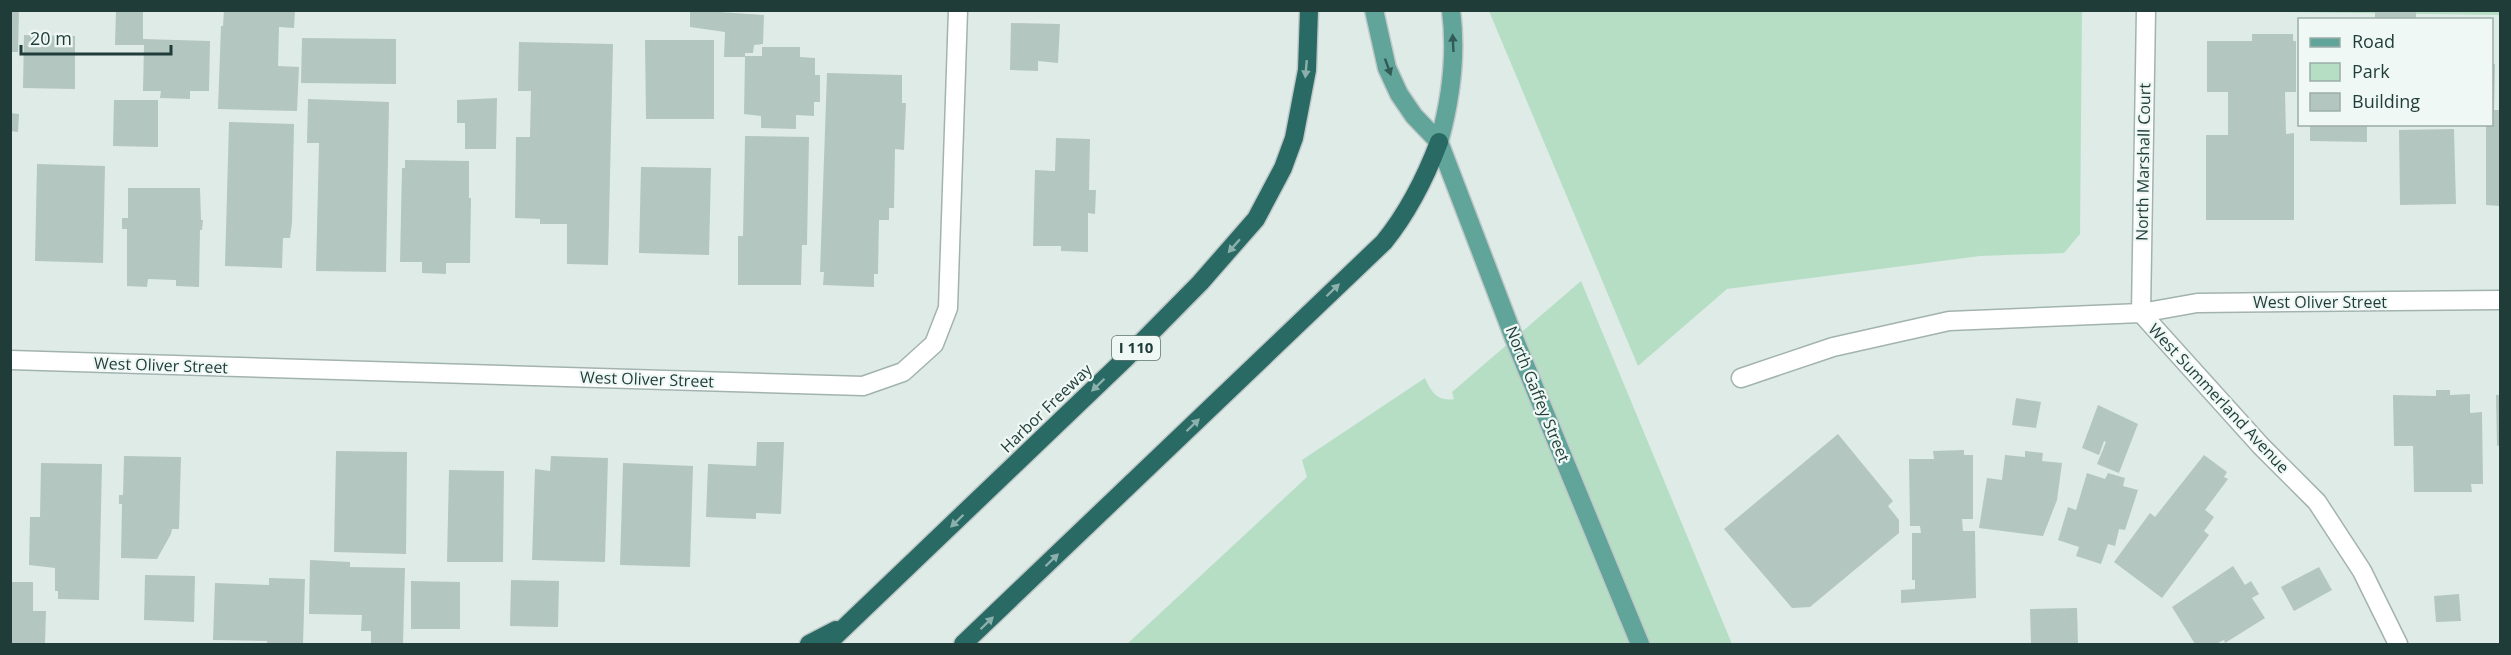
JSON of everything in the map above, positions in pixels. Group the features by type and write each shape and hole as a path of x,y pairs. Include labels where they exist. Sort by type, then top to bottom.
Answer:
{"highway":[{"name":"Harbor Freeway","path":"827,645 1125,359 1200,284 1256,219 1279,176 1294,138 1307,70 1310,10"},
{"path":"963,645 1384,242 1402,220 1417,194 1439,142"},
{"path":"809,645 851,623"}],"main road":[{"name":"North Gaffey Street","path":"1374,10 1387,68 1399,94 1414,116 1439,142 1514,338 1640,645"},
{"path":"1439,142 1447,111 1454,55 1451,10"}],"street":[{"name":"West Oliver Street","path":"10,360 863,386 903,372 934,344 948,308 958,10"},
{"name":"North Marshall Court","path":"2141,313 2146,10"},
{"name":"West Oliver Street","path":"2141,313 2197,303 2500,300"},
{"name":"West Summerland Avenue","path":"1741,378 1833,347 1949,321 2141,313 2261,446 2317,502 2362,571 2398,645"}],"green space":[{"path":"2500,10 2500,15 2219,11"},
{"path":"1489,11 2082,11 2080,234 2064,253 1980,256 1727,289 1638,366"},
{"path":"1581,281 1732,644 1127,644 1307,477 1302,460 1425,378 1436,395 1448,400 1454,399 1452,392"}],"building":[{"path":"10,10 19,10 18,52 10,52"},
{"path":"116,10 143,10 143,39 210,41 209,91 190,91 190,99 160,98 161,91 143,91 144,45 115,45"},
{"path":"224,10 295,10 294,28 279,27 278,66 299,67 297,111 218,109 221,26 223,26"},
{"path":"690,10 764,15 763,44 754,45 753,53 745,53 745,56 762,56 762,47 800,47 800,57 815,58 815,75 820,75 820,102 814,102 814,116 796,115 796,129 761,128 761,116 744,114 745,57 724,57 725,32 690,27"},
{"path":"2375,10 2416,10 2416,18 2375,18"},
{"path":"1011,23 1060,24 1058,63 1038,61 1038,71 1010,70"},
{"path":"2252,34 2293,34 2293,41 2296,41 2296,92 2285,92 2286,134 2294,133 2294,220 2206,220 2206,135 2228,135 2228,92 2207,92 2207,41 2252,41"},
{"path":"24,35 75,36 75,89 23,88"},
{"path":"302,38 396,39 396,84 301,83"},
{"path":"645,40 714,40 714,119 646,119"},
{"path":"519,42 613,44 608,265 567,264 567,224 540,224 540,219 515,218 516,137 530,137 531,91 518,91"},
{"path":"2493,64 2495,64 2494,110 2500,110 2500,206 2486,205 2486,126 2493,126"},
{"path":"827,73 902,75 902,103 906,103 904,150 895,149 894,208 889,208 889,220 879,220 878,274 874,274 874,287 823,285 824,272 820,272"},
{"path":"497,98 496,149 465,149 465,123 457,123 457,100"},
{"path":"308,99 389,102 386,272 316,271 319,143 307,143"},
{"path":"114,100 158,100 158,147 113,146"},
{"path":"10,113 19,114 18,132 10,131"},
{"path":"229,122 294,124 292,223 290,238 283,238 282,268 225,266"},
{"path":"2310,126 2367,126 2367,142 2310,141"},
{"path":"2454,129 2456,204 2400,205 2399,130"},
{"path":"745,136 809,137 807,245 802,245 801,285 738,285 738,236 743,236"},
{"path":"1056,138 1090,139 1089,190 1096,190 1095,214 1088,213 1088,252 1061,251 1061,246 1033,246 1035,170 1055,171"},
{"path":"405,160 469,161 470,263 446,263 446,274 422,273 422,262 400,262 402,168 405,168"},
{"path":"37,164 105,166 103,263 35,261"},
{"path":"641,167 711,168 709,255 639,253"},
{"path":"128,188 200,188 201,220 203,220 202,230 200,230 199,287 176,286 176,280 148,279 147,287 127,286 127,229 122,229 122,218 128,218"},
{"path":"2436,390 2450,390 2450,395 2470,394 2470,413 2482,412 2483,484 2471,484 2472,492 2414,492 2413,446 2394,446 2393,395 2436,396"},
{"path":"2496,395 2500,395 2500,445 2497,446"},
{"path":"2016,398 2041,402 2036,428 2012,425"},
{"path":"2098,405 2138,424 2119,473 2097,464 2106,442 2104,441 2099,455 2082,448"},
{"path":"1838,434 1893,501 1888,506 1899,520 1899,533 1810,607 1792,608 1724,529"},
{"path":"757,442 784,442 781,514 756,513 756,519 706,517 708,464 756,466"},
{"path":"1964,450 1964,455 1973,455 1973,519 1962,519 1963,531 1975,531 1976,598 1901,603 1901,590 1915,589 1915,580 1912,580 1912,533 1921,533 1920,526 1910,526 1909,459 1934,459 1933,451"},
{"path":"336,451 407,452 406,554 334,552"},
{"path":"2025,451 2043,453 2042,461 2062,463 2057,500 2043,536 1979,528 1987,478 2002,480 2005,455 2025,457"},
{"path":"2204,455 2227,472 2224,477 2228,479 2205,510 2214,517 2204,531 2209,535 2162,598 2114,562 2150,513 2155,517"},
{"path":"124,456 181,457 179,529 172,529 157,559 121,558 122,504 119,504 119,495 123,495"},
{"path":"551,456 608,458 605,562 532,560 535,469 550,471"},
{"path":"41,463 102,464 99,600 58,599 58,591 55,591 55,568 29,565 30,517 40,517"},
{"path":"623,463 693,466 690,567 620,565"},
{"path":"449,470 504,471 503,562 447,562"},
{"path":"2087,473 2105,479 2108,473 2125,478 2123,486 2138,490 2125,530 2119,529 2115,546 2108,544 2101,564 2076,556 2079,547 2058,540 2068,507 2076,510"},
{"path":"310,560 350,562 350,567 405,568 403,644 371,644 371,631 361,631 362,615 309,614"},
{"path":"2233,566 2245,585 2251,581 2259,594 2252,598 2265,618 2225,643 2224,640 2216,644 2195,644 2172,607"},
{"path":"2319,567 2332,590 2294,611 2281,587"},
{"path":"145,575 195,576 194,622 144,620"},
{"path":"269,578 305,579 303,644 213,640 215,583 269,585"},
{"path":"511,580 559,581 558,627 510,626"},
{"path":"411,581 460,582 460,629 411,629"},
{"path":"12,582 33,582 33,611 46,611 45,644 10,644"},
{"path":"2459,594 2461,621 2436,622 2434,596"},
{"path":"2077,608 2078,644 2031,644 2030,609"}]}
